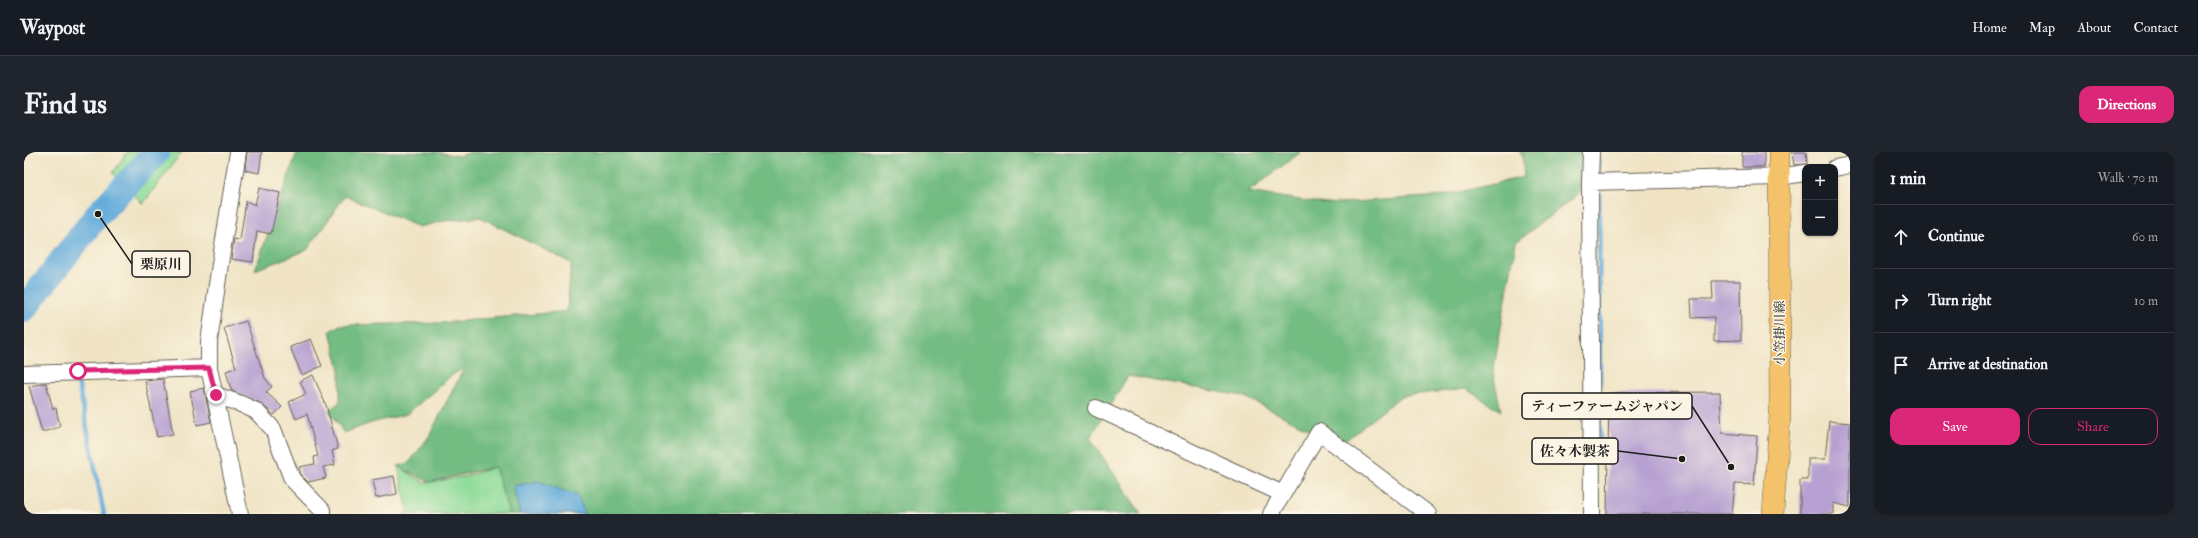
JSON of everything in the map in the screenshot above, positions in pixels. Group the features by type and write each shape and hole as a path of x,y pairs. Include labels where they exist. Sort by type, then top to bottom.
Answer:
{"main road":[{"name":"小笠掛川線","path":"1773,514 1780,416 1778,152"}],"street":[{"path":"238,152 209,342 209,368 216,395 240,514"},
{"path":"1590,152 1592,514"},
{"path":"1838,168 1850,166"},
{"path":"1590,182 1779,177 1802,173"},
{"path":"24,374 209,368"},
{"path":"216,395 256,411 273,429 292,479 322,510 322,514"},
{"path":"1096,408 1283,494"},
{"path":"1271,514 1319,432 1428,514"}],"green space":[{"path":"127,152 182,152 143,204 113,173"},
{"path":"297,152 437,152 459,156 471,152 1301,152 1248,192 1326,204 1441,196 1524,177 1522,154 1519,152 1581,152 1580,193 1516,242 1493,373 1501,411 1466,389 1401,396 1340,445 1243,396 1128,376 1090,438 1141,514 509,514 495,467 429,482 398,466 409,463 428,438 464,368 451,376 407,414 371,423 344,433 329,410 340,402 340,370 330,331 340,325 441,323 567,311 571,263 480,217 444,221 419,227 345,196 307,250 255,270"},
{"path":"398,466 425,483 468,476 495,467 511,514 403,514 408,511"}],"water":[{"path":"538,481 578,496 585,514 520,514 513,486"}],"building":[{"path":"247,152 262,152 259,173 245,170"},
{"path":"1742,152 1764,152 1764,167 1742,167"},
{"path":"1792,152 1806,152 1807,164 1794,165"},
{"path":"259,188 280,193 271,234 257,231 253,262 231,259 234,239 240,240 246,201 255,205"},
{"path":"1712,281 1740,281 1741,340 1714,341 1714,317 1692,318 1691,299 1713,299"},
{"path":"246,321 265,378 272,387 266,392 282,407 274,415 260,403 232,391 230,386 226,371 236,368 224,328"},
{"path":"311,339 322,366 302,375 290,347"},
{"path":"313,375 326,405 338,449 332,451 335,465 323,467 326,478 308,482 301,475 299,467 315,464 314,457 318,456 307,414 296,419 289,402 306,394 300,381"},
{"path":"163,379 173,434 157,437 145,381"},
{"path":"46,383 53,409 56,408 60,427 42,432 29,386"},
{"path":"204,388 211,422 197,425 190,391"},
{"path":"1720,392 1722,433 1757,436 1754,485 1735,484 1732,514 1607,514 1609,393"},
{"path":"1829,421 1850,423 1850,507 1833,503 1833,514 1800,514 1800,480 1808,480 1808,459 1825,459"},
{"path":"394,476 397,494 376,498 372,480"}],"waterway":[{"path":"24,309 98,214 157,152"},
{"path":"1598,160 1599,176"},
{"path":"1599,188 1600,383"},
{"path":"78,382 104,514"},
{"path":"1600,395 1600,449"}],"place":[{"name":"栗原川","path":"98,214"},
{"name":"佐々木製茶","path":"1682,459"},
{"name":"ティーファームジャパン","path":"1731,467"}],"route":[{"path":"78,371 209,368 216,395"}]}
